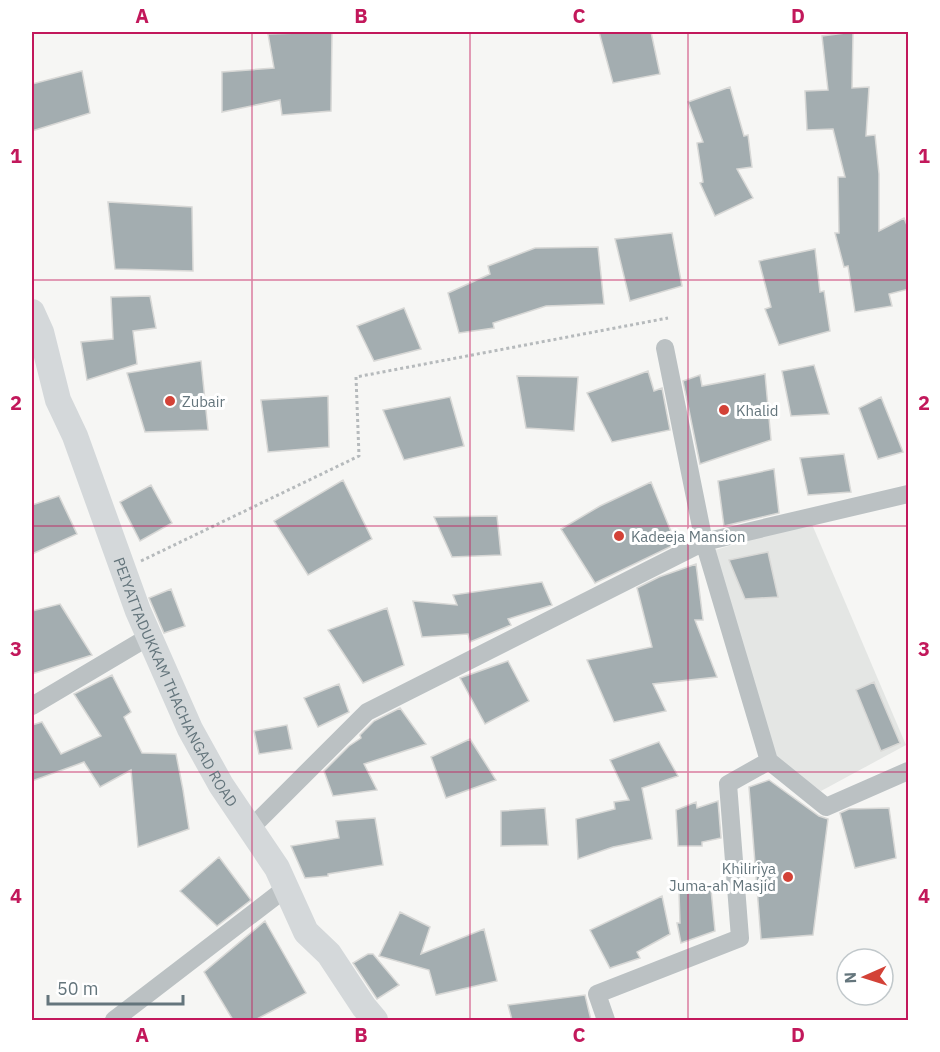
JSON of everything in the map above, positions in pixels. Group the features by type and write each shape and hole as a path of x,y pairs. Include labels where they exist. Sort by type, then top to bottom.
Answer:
{"main road":[{"name":"PEIYATTADUKKAM THACHANGAD ROAD","path":"32,312 40,332 58,400 75,436 138,611 190,729 221,785 277,868 306,932 329,954 375,1020"}],"street":[{"path":"665,348 704,542 769,761 826,807 909,771"},
{"path":"251,828 367,712 704,542 909,494"},
{"path":"32,706 150,636"},
{"path":"606,1020 597,994 740,938 728,784 769,761"},
{"path":"114,1020 286,888"}],"path":[{"path":"123,569 359,456 357,377 668,318"}],"shaded area":[{"path":"811,522 906,745 821,791 775,759 712,551"}],"building":[{"path":"332,32 331,111 282,115 280,100 222,112 222,72 274,68 268,34"},
{"path":"599,32 651,32 660,74 613,83"},
{"path":"853,32 852,88 869,87 866,136 875,135 879,174 879,231 904,218 909,230 909,289 889,294 892,306 855,312 848,266 844,267 835,233 839,233 838,177 845,177 833,129 807,130 805,91 828,90 822,36"},
{"path":"82,71 90,113 32,131 32,84"},
{"path":"730,87 744,136 748,135 752,167 737,169 753,198 715,216 700,183 703,182 697,143 703,142 688,102"},
{"path":"108,202 192,207 193,271 115,269"},
{"path":"672,233 682,286 630,301 615,239"},
{"path":"598,247 604,304 546,306 493,323 494,328 459,333 448,293 490,274 488,266 535,248"},
{"path":"815,249 820,292 824,291 830,331 779,345 765,309 771,307 759,261"},
{"path":"150,296 156,328 133,331 137,364 87,380 81,342 113,339 111,297"},
{"path":"404,308 421,349 374,361 357,326"},
{"name":"Zubair","path":"201,361 208,430 145,432 127,373"},
{"path":"814,365 829,414 791,416 782,371"},
{"path":"648,371 654,391 662,388 670,430 612,442 587,393"},
{"name":"Khalid","path":"765,374 771,440 700,464 683,381 700,375 702,386"},
{"path":"517,376 578,377 574,431 526,428"},
{"path":"328,396 329,447 268,452 261,400"},
{"path":"450,397 464,446 404,460 383,410"},
{"path":"881,397 903,452 878,459 859,408"},
{"path":"844,454 851,492 808,495 800,458"},
{"path":"774,469 779,513 724,526 718,481"},
{"path":"343,480 372,539 308,575 274,521"},
{"name":"Kadeeja Mansion","path":"651,482 676,544 595,583 561,529 600,506"},
{"path":"151,485 172,523 140,541 120,502"},
{"path":"59,496 77,534 32,554 32,505"},
{"path":"497,516 501,555 452,557 434,517"},
{"path":"768,552 778,597 745,599 729,560"},
{"path":"696,564 703,620 695,620 717,677 653,684 666,711 614,722 587,660 652,647 637,588 659,577"},
{"path":"542,582 552,605 508,619 511,625 470,642 468,634 422,637 413,601 457,605 453,595"},
{"path":"171,589 185,626 164,633 149,598"},
{"path":"60,604 92,655 32,674 32,611"},
{"path":"387,608 404,665 363,683 328,630"},
{"path":"508,661 529,701 485,724 460,678"},
{"path":"112,675 131,712 124,717 142,753 176,754 189,829 138,847 131,770 100,787 84,762 32,781 32,725 42,722 61,754 101,736 74,694"},
{"path":"874,682 900,743 881,751 856,690"},
{"path":"339,684 349,712 318,727 304,698"},
{"path":"400,708 426,744 364,764 377,790 333,796 324,771 349,746 361,738 360,735 374,721"},
{"path":"287,725 292,749 259,754 254,731"},
{"path":"470,739 496,780 446,798 431,757"},
{"path":"659,742 678,776 642,788 652,839 613,847 578,859 576,819 615,809 614,802 629,800 610,760"},
{"name":"Khiliriya Juma-ah Masjid","path":"769,780 819,816 828,819 813,935 761,939 749,787"},
{"path":"718,801 721,838 702,842 702,846 678,846 676,810 696,802 697,808"},
{"path":"545,808 548,845 501,846 501,811"},
{"path":"889,808 896,858 855,868 840,813 849,809"},
{"path":"375,818 383,865 328,874 328,876 305,878 291,846 339,838 336,821"},
{"path":"219,857 251,900 217,926 180,891"},
{"path":"711,890 715,931 681,943 677,923 680,923 679,892"},
{"path":"662,896 670,934 637,952 640,958 610,968 590,930"},
{"path":"400,912 430,927 421,954 484,929 497,981 436,995 429,970 379,956"},
{"path":"265,921 306,993 255,1020 233,1020 204,972"},
{"path":"368,954 373,954 399,985 377,999 353,963"},
{"path":"585,995 591,1020 512,1020 508,1005"}],"place":[{"name":"Zubair","path":"170,401"},
{"name":"Khalid","path":"724,410"},
{"name":"Kadeeja Mansion","path":"619,536"},
{"name":"Khiliriya Juma-ah Masjid","path":"788,877"}]}
